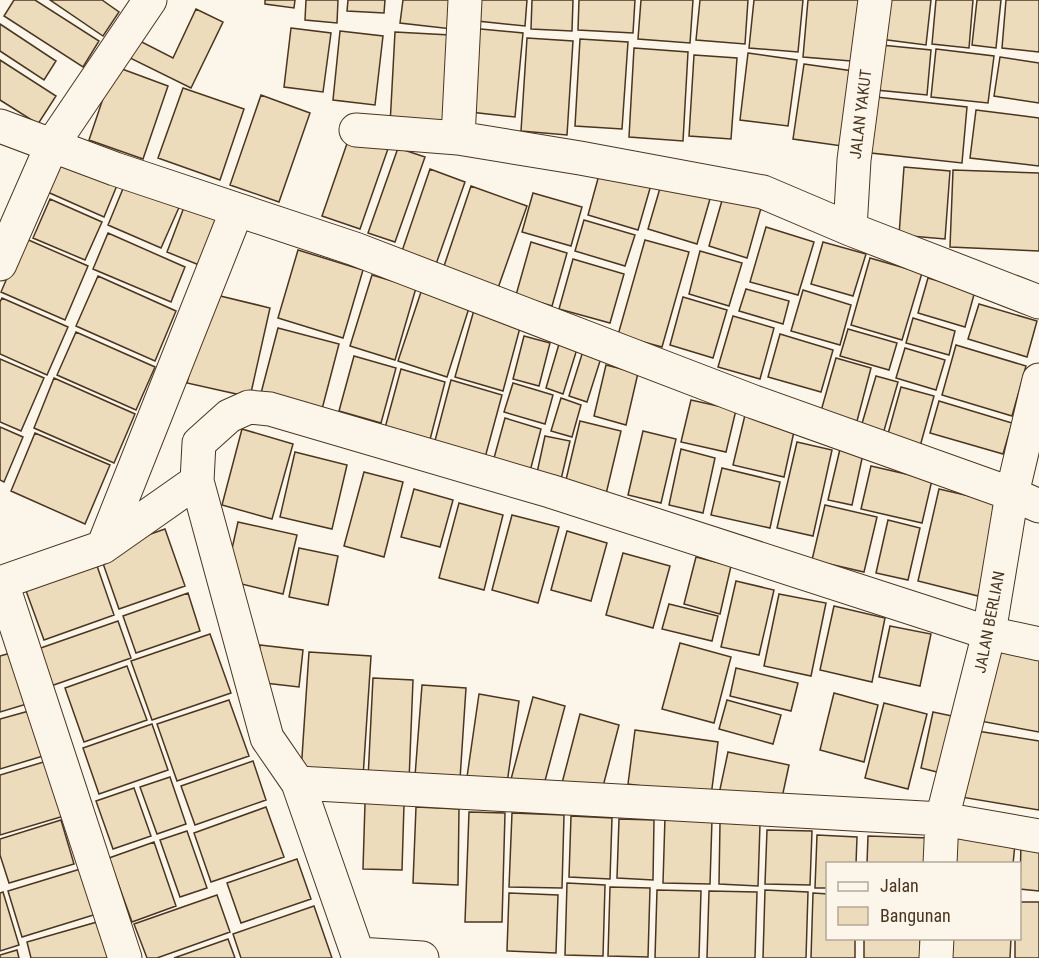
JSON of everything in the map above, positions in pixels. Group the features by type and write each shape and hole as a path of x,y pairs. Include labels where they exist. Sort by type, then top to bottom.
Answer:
{"street":[{"path":"0,264 52,145 150,0"},
{"path":"458,138 465,0"},
{"name":"JALAN YAKUT","path":"850,229 854,160 875,0"},
{"path":"0,126 115,170 355,249 754,402 1026,500"},
{"path":"356,130 458,138 763,192 850,229 1039,302"},
{"path":"103,547 237,210"},
{"name":"JALAN BERLIAN","path":"940,862 942,819 988,633 1026,500 1039,380"},
{"path":"422,958 358,956 298,783 267,738 197,481 199,443 229,416 249,407 270,409 550,491 988,633 1039,645"},
{"path":"125,958 1,583 103,547 197,481"},
{"path":"298,783 942,819 1039,836"},
{"path":"936,958 937,940"}],"building":[{"path":"14,0 35,0 99,41 83,67 4,16"},
{"path":"50,0 102,0 119,12 103,36"},
{"path":"265,0 295,0 294,8 265,4"},
{"path":"306,0 338,0 337,23 305,20"},
{"path":"348,0 385,0 384,13 347,11"},
{"path":"403,0 455,0 452,29 400,23"},
{"path":"470,0 527,0 525,26 468,20"},
{"path":"532,0 573,0 572,31 531,29"},
{"path":"579,0 635,0 633,33 578,30"},
{"path":"641,0 693,0 690,43 638,39"},
{"path":"700,0 748,0 745,44 696,40"},
{"path":"754,0 803,0 798,52 749,48"},
{"path":"808,0 868,0 863,62 803,57"},
{"path":"884,0 931,0 926,45 880,39"},
{"path":"936,0 973,0 969,48 932,44"},
{"path":"977,0 1001,0 996,48 972,45"},
{"path":"1006,0 1039,0 1039,52 1002,48"},
{"path":"196,9 223,22 191,88 128,57 136,39 173,58"},
{"path":"0,24 56,61 44,80 0,51"},
{"path":"291,28 331,33 323,92 284,87"},
{"path":"470,28 523,33 515,117 461,111"},
{"path":"340,31 383,36 375,105 333,100"},
{"path":"395,32 450,35 445,128 390,125"},
{"path":"527,38 573,41 567,135 521,131"},
{"path":"580,39 628,42 622,129 575,126"},
{"path":"881,45 931,50 927,95 876,90"},
{"path":"634,48 688,52 683,141 629,137"},
{"path":"936,49 994,56 988,103 931,97"},
{"path":"748,53 797,60 788,126 740,120"},
{"path":"694,55 737,58 731,139 689,136"},
{"path":"1000,57 1039,63 1039,103 994,96"},
{"path":"0,60 56,96 38,124 0,100"},
{"path":"804,64 860,72 849,147 793,139"},
{"path":"114,66 168,86 143,159 89,140"},
{"path":"183,88 244,109 220,180 158,158"},
{"path":"261,95 310,113 279,202 230,185"},
{"path":"876,97 967,107 962,163 871,153"},
{"path":"976,110 1039,118 1039,166 970,158"},
{"path":"352,129 390,143 360,229 322,216"},
{"path":"398,148 425,157 395,242 368,233"},
{"path":"57,156 118,183 104,217 43,190"},
{"path":"602,164 653,178 638,230 588,215"},
{"path":"904,167 950,171 945,239 899,235"},
{"path":"430,169 465,182 435,267 401,254"},
{"path":"953,170 1039,173 1039,251 950,247"},
{"path":"663,178 712,192 697,244 648,229"},
{"path":"127,179 181,203 161,248 108,225"},
{"path":"471,186 527,206 498,288 443,269"},
{"path":"533,193 582,207 571,246 522,232"},
{"path":"723,197 761,208 747,258 709,246"},
{"path":"50,199 102,222 85,260 33,238"},
{"path":"186,202 219,215 199,265 167,252"},
{"path":"584,220 635,235 625,266 575,251"},
{"path":"766,227 814,242 798,295 750,282"},
{"path":"108,233 185,267 171,302 93,269"},
{"path":"24,238 88,266 65,320 1,292"},
{"path":"645,240 689,252 662,347 618,335"},
{"path":"531,242 567,253 552,306 516,295"},
{"path":"823,242 866,254 853,296 811,284"},
{"path":"298,250 363,270 343,338 278,318"},
{"path":"700,251 742,263 729,306 689,294"},
{"path":"870,258 922,273 902,340 851,325"},
{"path":"573,259 624,274 610,323 559,309"},
{"path":"372,275 416,288 395,360 350,346"},
{"path":"98,276 176,311 155,361 76,326"},
{"path":"928,278 975,291 965,327 918,313"},
{"path":"746,289 789,301 783,324 739,311"},
{"path":"803,290 851,305 840,345 791,331"},
{"path":"421,292 469,308 447,377 398,361"},
{"path":"208,293 270,308 250,397 187,383"},
{"path":"683,297 727,310 713,358 670,345"},
{"path":"2,298 68,327 47,375 0,354 0,302"},
{"path":"979,304 1037,321 1027,357 968,339"},
{"path":"474,310 521,324 503,391 455,377"},
{"path":"733,316 774,328 760,379 718,367"},
{"path":"913,318 955,331 949,355 906,343"},
{"path":"278,328 339,344 321,413 260,397"},
{"path":"848,329 897,343 889,370 840,356"},
{"path":"76,332 155,367 136,410 57,375"},
{"path":"780,334 833,350 821,392 768,377"},
{"path":"524,336 550,343 539,386 513,379"},
{"path":"559,344 577,349 563,394 546,388"},
{"path":"956,345 1026,366 1012,416 942,395"},
{"path":"905,348 945,360 936,390 896,378"},
{"path":"583,351 601,358 587,402 569,396"},
{"path":"354,356 396,368 381,423 339,411"},
{"path":"836,358 871,368 857,421 821,411"},
{"path":"0,359 44,378 21,431 0,422"},
{"path":"606,365 638,373 626,425 594,416"},
{"path":"401,369 445,382 427,451 382,439"},
{"path":"876,376 898,382 883,434 861,427"},
{"path":"54,378 135,414 114,463 34,428"},
{"path":"451,380 502,395 483,465 432,452"},
{"path":"513,383 553,395 545,424 504,412"},
{"path":"901,387 934,396 919,450 886,441"},
{"path":"561,398 581,405 572,437 551,431"},
{"path":"691,400 736,410 726,452 681,442"},
{"path":"939,401 1012,423 1003,454 930,433"},
{"path":"745,415 795,427 784,477 733,465"},
{"path":"505,418 541,429 528,479 491,469"},
{"path":"580,421 621,431 606,494 565,484"},
{"path":"0,427 23,437 4,482 0,480"},
{"path":"242,429 293,444 272,519 222,505"},
{"path":"643,431 676,439 661,503 628,495"},
{"path":"35,433 110,465 85,524 11,491"},
{"path":"545,436 570,441 559,488 535,482"},
{"path":"797,442 832,450 813,536 777,528"},
{"path":"681,449 715,458 703,513 669,505"},
{"path":"840,449 863,454 852,505 828,500"},
{"path":"295,452 347,465 332,529 280,517"},
{"path":"871,466 932,480 922,523 861,509"},
{"path":"722,468 780,482 770,528 711,515"},
{"path":"364,472 403,482 384,557 344,546"},
{"path":"414,489 453,500 440,547 401,537"},
{"path":"939,489 1000,503 978,596 918,581"},
{"path":"459,503 503,515 484,590 439,578"},
{"path":"825,505 877,517 864,572 812,560"},
{"path":"512,515 559,527 538,603 492,590"},
{"path":"888,520 920,528 908,580 876,573"},
{"path":"238,522 297,535 283,594 225,580"},
{"path":"165,529 185,586 119,609 99,552"},
{"path":"567,531 607,543 591,601 551,590"},
{"path":"299,548 338,556 328,605 289,597"},
{"path":"623,553 670,566 653,628 606,615"},
{"path":"696,557 731,566 720,614 684,604"},
{"path":"96,563 114,615 44,640 25,588"},
{"path":"736,581 774,590 759,655 721,647"},
{"path":"188,593 200,631 136,653 123,616"},
{"path":"779,594 826,603 811,676 764,666"},
{"path":"669,604 718,616 712,641 662,629"},
{"path":"834,606 885,618 872,682 820,670"},
{"path":"118,621 131,658 48,687 35,650"},
{"path":"890,626 931,634 920,686 879,677"},
{"path":"210,634 231,693 152,720 131,661"},
{"path":"680,643 731,657 714,723 662,709"},
{"path":"260,645 303,650 299,687 256,682"},
{"path":"993,649 1039,658 1039,732 980,721"},
{"path":"14,652 30,703 0,712 0,656"},
{"path":"309,652 371,656 363,777 301,772"},
{"path":"127,666 147,720 84,742 65,688"},
{"path":"736,668 798,683 791,711 730,696"},
{"path":"373,678 413,680 409,781 368,779"},
{"path":"422,685 466,688 460,779 415,776"},
{"path":"834,693 878,705 864,762 820,750"},
{"path":"479,694 519,701 507,783 467,777"},
{"path":"533,697 565,706 542,792 510,783"},
{"path":"229,700 249,756 177,781 157,724"},
{"path":"727,700 781,715 773,744 719,729"},
{"path":"884,703 927,714 908,789 865,778"},
{"path":"29,711 43,756 0,769 0,719"},
{"path":"933,712 957,717 945,774 921,768"},
{"path":"580,714 619,725 600,798 561,787"},
{"path":"152,724 168,770 99,794 83,748"},
{"path":"635,730 718,742 711,796 628,784"},
{"path":"971,730 1039,741 1039,810 961,797"},
{"path":"728,752 789,765 780,807 719,794"},
{"path":"47,761 64,816 0,835 0,775"},
{"path":"253,761 266,800 195,825 181,786"},
{"path":"170,777 186,824 157,834 140,787"},
{"path":"134,788 151,836 113,849 96,801"},
{"path":"365,803 404,804 402,870 363,869"},
{"path":"266,807 284,857 211,882 194,833"},
{"path":"416,807 459,809 458,885 413,883"},
{"path":"469,812 505,813 502,922 465,922"},
{"path":"512,813 564,815 562,888 509,887"},
{"path":"571,816 612,818 610,879 569,877"},
{"path":"665,817 712,819 710,884 663,883"},
{"path":"619,819 654,820 653,880 617,878"},
{"path":"61,820 74,864 9,883 0,855 0,839"},
{"path":"720,823 760,824 758,886 719,884"},
{"path":"952,828 1016,834 1013,862 950,862"},
{"path":"767,830 812,831 810,885 765,884"},
{"path":"187,831 207,888 180,897 160,840"},
{"path":"817,835 857,837 856,862 826,862 826,888 815,888"},
{"path":"868,836 929,838 928,862 867,862"},
{"path":"154,842 176,906 132,922 109,858"},
{"path":"1021,842 1039,843 1039,891 1021,889"},
{"path":"297,859 311,899 241,923 227,883"},
{"path":"87,867 100,913 22,937 8,891"},
{"path":"567,883 605,885 603,956 565,955"},
{"path":"610,887 650,888 648,957 608,956"},
{"path":"657,890 701,891 699,958 655,958"},
{"path":"765,890 808,892 806,958 763,958"},
{"path":"709,891 757,892 755,958 707,958"},
{"path":"3,892 19,945 0,951 0,893"},
{"path":"509,893 558,895 556,953 507,951"},
{"path":"813,893 826,894 826,940 855,940 855,958 811,958"},
{"path":"217,895 230,932 157,958 147,958 134,924"},
{"path":"1021,902 1039,902 1039,958 1015,958 1015,940 1021,940"},
{"path":"314,906 332,958 241,958 233,934"},
{"path":"97,922 108,958 31,958 27,942"},
{"path":"228,939 235,958 174,958"},
{"path":"864,940 920,940 920,958 864,958"},
{"path":"944,940 1011,940 1010,958 943,958"},
{"path":"17,950 19,958 0,958 0,955"}]}
